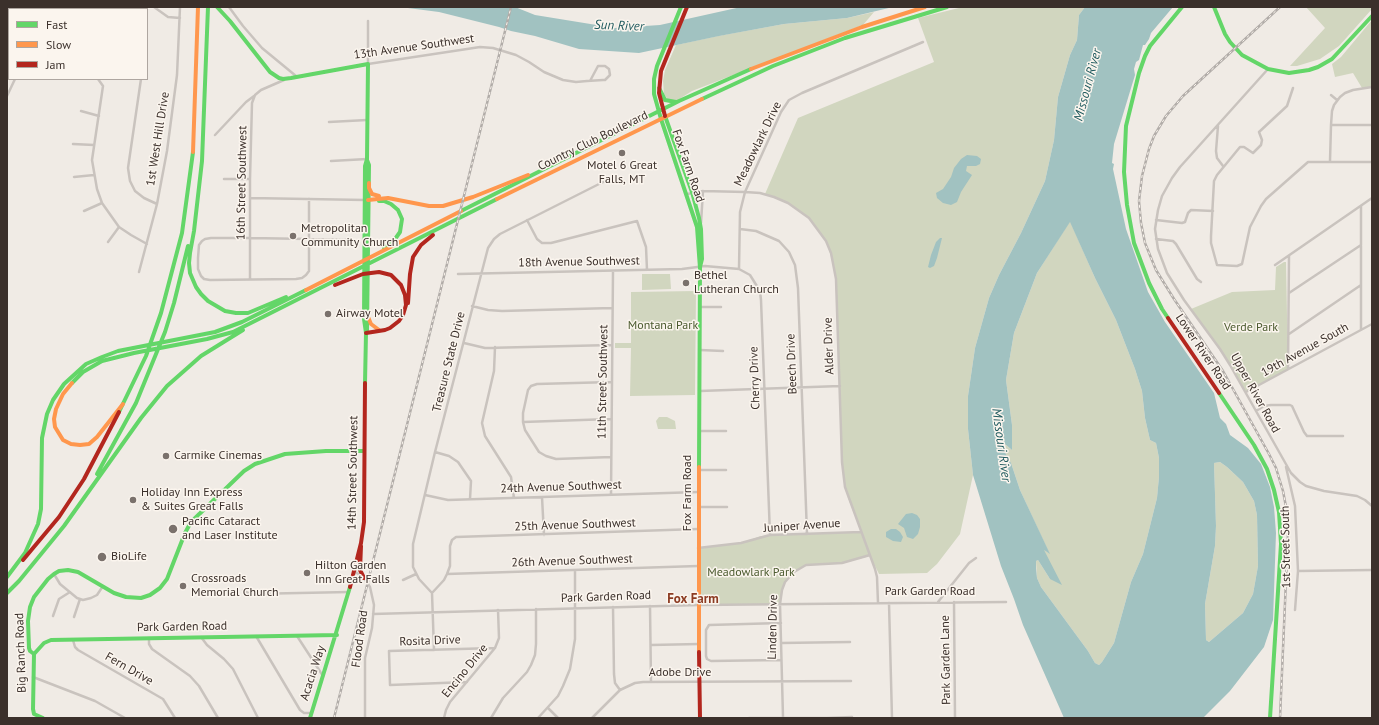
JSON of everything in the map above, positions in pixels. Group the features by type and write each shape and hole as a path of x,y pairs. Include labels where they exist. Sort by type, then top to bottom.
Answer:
{"main road":[{"path":"7,577 33,549 59,517 84,479 124,404 146,356 161,313 182,233 188,194 193,148 198,7"},
{"path":"208,7 204,123 199,188 189,263 190,273 196,287 208,301 225,311 236,313 248,312 310,288"},
{"path":"661,111 653,88 655,73 680,7"},
{"path":"661,111 659,88 661,71 687,7"},
{"name":"Country Club Boulevard","path":"310,288 679,101 743,72 801,49 862,27 925,7"},
{"name":"Country Club Boulevard","path":"260,320 467,214 746,78 845,38 947,7"},
{"name":"Lower River Road","path":"1182,7 1171,18 1150,46 1139,73 1126,126 1124,172 1127,205 1131,229 1140,260 1149,283 1162,309 1254,444 1267,469 1274,490 1279,512 1280,544 1270,718"},
{"path":"1214,7 1230,42 1242,55 1268,70 1284,72 1300,72 1314,69 1326,63 1340,52 1372,16"},
{"path":"218,8 274,76 283,79 291,78"},
{"name":"13th Avenue Southwest","path":"291,78 368,64"},
{"name":"14th Street Southwest","path":"337,635 361,543 364,522 366,333 368,317 367,200 365,166 367,159 368,64"},
{"path":"659,88 662,98 665,100 672,102 679,101"},
{"name":"Fox Farm Road","path":"661,111 701,229 702,259 700,268 698,492 700,718"},
{"name":"14th Street Southwest","path":"366,333 364,319 367,200 369,183 369,165 367,159"},
{"path":"369,183 371,192 375,196 429,206 450,205 473,198 541,171"},
{"path":"82,500 105,462 136,403 165,332 183,267 199,188"},
{"name":"Fox Farm Road","path":"689,193 697,227 698,260 700,268"},
{"path":"367,200 373,198 394,199"},
{"path":"367,200 391,204 398,210 402,218 401,229 393,242 374,255"},
{"path":"366,333 384,333 395,328 400,323 408,308 410,274 413,257 425,241 448,225"},
{"path":"303,297 358,276 374,272 387,273 394,277 401,285 405,295 406,305 402,316 394,326 385,330 366,333"},
{"path":"171,343 215,332 234,325 310,288"},
{"path":"368,317 374,327 379,330 385,330"},
{"path":"7,577 25,553 38,524 41,509 43,431 47,414 53,400 70,378 86,364 112,353 221,335 260,320"},
{"path":"7,593 19,581 64,526 141,418 167,386 201,356 260,320"},
{"path":"124,404 98,437 89,444 71,444 63,440 55,427 54,419 56,409 63,394 83,372 102,361 133,350"},
{"path":"54,574 59,571 72,571 83,574 114,593 126,597 141,598 150,595 167,579 185,533 191,522 244,471 255,464 285,454 302,452 364,451"},
{"path":"361,543 360,570 364,578"},
{"name":"Big Ranch Road","path":"43,718 34,714 33,710 34,654 29,648 28,621 30,607 34,597 48,579 54,574"},
{"name":"Park Garden Road","path":"34,654 44,643 49,640 337,635"},
{"name":"Acacia Way","path":"310,718 337,635"}],"street":[{"path":"154,7 168,17 180,18"},
{"name":"1st West Hill Drive","path":"139,272 157,204 168,151 177,75 180,7"},
{"path":"229,7 262,48 296,76"},
{"name":"14th Street Southwest","path":"368,21 368,64"},
{"name":"Meadowlark Drive","path":"739,269 740,212 745,192 781,112 789,100 802,93 923,42"},
{"name":"13th Avenue Southwest","path":"368,64 467,49 493,48 516,55 544,72 564,80 576,82 605,80 609,77 610,72 606,66 601,66 597,68 590,81"},
{"name":"Upper River Road","path":"1268,70 1180,167 1172,178 1162,196 1156,220 1156,239 1167,273 1184,300 1220,348 1285,464 1297,479 1306,486 1356,496 1365,500 1372,506"},
{"name":"13th Avenue Southwest","path":"260,90 291,78"},
{"path":"7,96 15,80"},
{"path":"99,80 103,86 92,160 96,189 102,203 119,227 131,236 147,244"},
{"path":"141,80 128,168 130,181 136,191 144,198 157,204"},
{"path":"1330,161 1332,111 1334,105 1345,93 1372,87"},
{"path":"1292,88 1287,106 1260,132 1262,140 1261,146 1252,153 1242,146 1224,166 1214,181 1211,243 1217,264 1240,265 1250,227 1266,199 1308,162 1372,162"},
{"name":"16th Street Southwest","path":"250,279 252,103 260,90"},
{"path":"215,135 246,102 256,95"},
{"path":"1331,95 1337,100"},
{"path":"81,111 99,116"},
{"path":"329,122 368,120"},
{"path":"1331,125 1372,125"},
{"path":"1218,126 1216,151 1217,158 1224,166"},
{"path":"73,144 94,145"},
{"path":"331,161 367,159"},
{"path":"74,178 94,175"},
{"path":"224,179 250,179"},
{"name":"Treasure State Drive","path":"432,593 416,574 412,560 413,544 435,452 464,343 480,273 488,248 500,234 603,182 609,181"},
{"name":"Alder Drive","path":"689,193 703,191 745,192 760,193 774,197 788,203 809,218 826,241 831,253 836,279 844,481 848,498 877,577 878,603"},
{"name":"Fox Farm Road","path":"701,229 703,191"},
{"path":"250,198 367,200"},
{"path":"1275,265 1372,198"},
{"path":"309,199 309,239 309,271 302,278 210,280 204,279 201,276 198,269 199,245 202,241 211,238 250,238 309,239 354,240"},
{"path":"84,211 102,203"},
{"path":"1361,206 1361,330"},
{"path":"1156,220 1182,223 1185,222 1188,213 1191,210 1213,211"},
{"path":"527,220 537,239 542,243 551,243 637,221 645,242 647,270"},
{"path":"108,242 119,227"},
{"name":"Beech Drive","path":"740,229 756,230 779,241 788,252 795,265 798,288 807,534"},
{"path":"1156,239 1173,241 1197,280 1201,282"},
{"path":"1289,294 1361,245"},
{"path":"1288,369 1289,256"},
{"path":"700,268 726,267 739,269"},
{"name":"18th Avenue Southwest","path":"458,274 700,268"},
{"name":"Cherry Drive","path":"739,269 750,275 760,291 770,535"},
{"name":"11th Street Southwest","path":"611,494 613,271"},
{"path":"1288,334 1361,286"},
{"path":"472,306 488,310 502,311 612,308"},
{"path":"700,307 721,307"},
{"name":"19th Avenue South","path":"1246,392 1372,324"},
{"path":"464,343 478,347 612,345"},
{"path":"495,347 494,371 482,423 485,436 511,477 514,498"},
{"path":"700,350 722,351"},
{"path":"611,457 556,459 546,456 539,452 525,430 523,413 528,390 531,386 537,384 612,382"},
{"path":"700,391 764,390 840,386"},
{"path":"1256,410 1270,405 1290,405 1292,406 1307,436 1343,436"},
{"path":"523,422 611,420"},
{"path":"699,431 726,432"},
{"path":"435,452 449,456 458,462 470,481 470,499"},
{"name":"1st Street South","path":"1285,464 1295,506 1298,571 1295,610"},
{"path":"699,470 726,470"},
{"path":"1290,484 1297,479"},
{"name":"24th Avenue Southwest","path":"425,495 448,500 698,492"},
{"path":"542,497 544,535"},
{"path":"698,508 728,508"},
{"name":"25th Avenue Southwest","path":"447,574 450,566 450,546 452,540 456,537 698,529"},
{"name":"Juniper Avenue","path":"698,548 741,543 770,535 861,532"},
{"name":"Linden Drive","path":"783,717 780,604 785,582 794,572 806,565 842,563 870,556"},
{"path":"938,602 969,562 976,558"},
{"name":"26th Avenue Southwest","path":"447,574 698,566"},
{"path":"538,718 548,708 563,686 570,669 574,650 575,570"},
{"path":"1298,571 1372,570"},
{"path":"354,571 364,578"},
{"path":"54,574 60,584 82,600 97,595 103,586"},
{"path":"403,580 416,574"},
{"path":"434,650 432,593 444,580 447,574"},
{"name":"Flood Road","path":"364,578 370,587 374,605 372,628 365,658 365,718"},
{"path":"243,590 250,594 349,592"},
{"path":"53,616 59,600 70,592"},
{"path":"74,617 80,599"},
{"name":"Park Garden Lane","path":"954,602 956,718"},
{"name":"Park Garden Road","path":"373,614 699,605 1006,602"},
{"path":"889,603 892,718"},
{"path":"650,606 651,682"},
{"path":"613,607 614,674 615,683 620,690"},
{"path":"491,718 503,698 527,672 531,665 535,655 536,644 536,609"},
{"name":"Encino Drive","path":"444,718 450,702 495,648 499,638 498,610"},
{"path":"781,623 709,625 706,630 706,656 707,659 711,661 781,660"},
{"path":"297,635 323,676"},
{"path":"255,636 300,710 304,712 311,712"},
{"path":"201,637 207,645 224,659 233,669 258,718"},
{"path":"149,638 149,644 152,649 190,676 199,686 218,718"},
{"name":"Fern Drive","path":"73,639 75,647 78,650 163,699 175,718"},
{"path":"781,643 850,642"},
{"path":"651,645 699,644"},
{"name":"Rosita Drive","path":"467,682 390,684 389,651 495,648"},
{"path":"33,677 96,701 125,718"},
{"name":"Adobe Drive","path":"592,718 620,690 635,683 851,681"},
{"path":"548,708 558,718"},
{"path":"749,718 852,717"}],"green space":[{"name":"Meadowlark Park","path":"963,7 1085,7 1079,15 1077,40 1070,55 1058,97 1054,140 1045,181 989,298 975,348 968,396 968,429 973,475 960,534 937,564 927,573 879,574 870,556 842,563 806,565 794,572 785,582 780,604 699,605 698,548 741,543 761,536 861,532 848,498 843,476 835,269 826,241 809,218 788,203 765,194 798,118 934,62 918,18"},
{"path":"1306,7 1372,7 1372,9 1339,46 1320,59 1297,66 1290,66 1325,28"},
{"path":"874,12 863,25 692,91 676,101 668,100 664,94 663,81 665,70 676,45 784,24 847,18"},
{"path":"1372,20 1372,87 1362,88 1353,73 1335,77 1332,64 1341,57"},
{"path":"1070,221 1095,278 1116,320 1135,369 1142,391 1145,418 1150,440 1156,443 1159,458 1157,498 1143,554 1131,582 1114,643 1099,665 1095,663 1088,651 1041,587 1037,578 1036,561 1038,560 1050,579 1043,549 1049,553 1020,490 1011,463 999,442 997,433 1005,444 1012,450 1012,425 1006,380 1014,333 1037,273"},
{"name":"Verde Park","path":"1286,262 1288,369 1246,392 1230,365 1191,309 1232,292 1275,290 1276,267"},
{"path":"642,274 670,274 671,289 642,290"},
{"name":"Montana Park","path":"696,291 695,395 630,396 631,348 615,348 615,343 631,343 631,292"},
{"path":"659,417 667,417 675,421 676,429 658,429 656,421"},
{"path":"1220,462 1243,482 1254,501 1257,515 1258,566 1253,594 1243,613 1209,642 1206,640 1205,604 1215,546 1216,526 1214,463"}],"water":[{"path":"363,7 400,7 368,8"},
{"path":"400,7 515,7 535,15 615,28 660,25 741,7 893,7 847,18 784,24 639,53 579,49 535,36 439,12"},
{"name":"Missouri River","path":"1085,7 1173,7 1151,33 1145,45 1143,45 1139,60 1136,62 1134,69 1135,75 1114,144 1112,163 1114,164 1113,169 1126,229 1148,292 1165,322 1214,393 1220,418 1226,424 1230,435 1248,448 1261,464 1270,487 1274,507 1276,533 1273,620 1264,647 1230,691 1203,718 1064,718 1023,625 1001,566 973,475 968,429 968,396 975,348 989,298 1045,181 1054,140 1058,97 1070,55 1077,40 1079,15","holes":["1070,222 1116,320 1135,369 1142,391 1145,418 1150,440 1156,443 1159,458 1157,498 1143,554 1131,582 1114,643 1099,665 1095,663 1088,651 1041,587 1037,578 1036,561 1038,560 1050,579 1062,585 1044,550 1050,554 1020,490 1011,463 999,442 997,435 1012,450 1012,425 1006,380 1014,333 1037,273","1220,462 1243,482 1254,501 1257,515 1258,566 1253,594 1243,613 1209,642 1206,640 1205,604 1215,546 1216,526 1214,463"]},
{"path":"967,155 977,156 981,159 980,164 976,166 967,166 966,171 972,175 961,192 957,202 951,205 943,203 937,198 936,193 943,189 951,177 954,168 961,159"},
{"path":"942,238 937,258 934,266 930,268 928,267 931,255 936,242"},
{"path":"912,513 917,515 920,519 918,534 913,539 907,537 904,528 898,524 906,514"},
{"path":"891,529 896,529 900,532 903,537 901,542 893,541 886,537 886,532"}],"railway":[{"path":"334,718 511,7"},
{"path":"1280,7 1183,96 1166,116 1154,136 1149,149 1142,176 1139,201 1145,243 1156,270 1223,371 1269,454 1276,468 1283,491 1287,512 1288,534 1280,718"}],"traffic: fast":[{"path":"208,7 202,161 190,253 190,273 201,294 208,301 225,311 248,313 286,297"},
{"path":"217,7 230,21 270,72 279,78 291,78 368,64 367,159 365,166 365,383"},
{"path":"661,119 654,94 654,79 657,66 681,7"},
{"path":"702,99 773,66 845,38 947,7"},
{"path":"1168,318 1149,283 1134,243 1127,205 1124,172 1126,126 1139,73 1145,56 1150,46 1182,7"},
{"path":"1214,7 1225,34 1242,55 1268,69 1289,73 1309,70 1332,59 1372,16"},
{"path":"461,211 679,101 751,69"},
{"path":"659,88 665,100 676,102"},
{"path":"665,116 692,192 699,218 702,259 700,267"},
{"path":"661,119 697,227 700,268 699,467"},
{"path":"119,412 146,356 161,313 182,233 193,152"},
{"path":"367,160 369,165 367,330"},
{"path":"72,383 83,372 102,361 134,353 207,339 233,332 497,199"},
{"path":"379,201 384,201 391,204 398,210 402,219 400,232 393,242 384,248"},
{"path":"97,474 136,403 165,332 174,303 188,246"},
{"path":"7,577 25,553 38,524 41,509 42,438 47,414 53,400 64,384 86,364 102,357 118,351 215,332 242,322 306,290"},
{"path":"7,593 19,581 64,526 141,418 167,386 201,356 243,330"},
{"path":"1219,393 1254,445 1267,469 1279,512 1281,544 1270,718"},
{"path":"34,654 29,648 28,621 30,607 34,597 48,579 54,574 59,571 68,570 78,572 114,593 126,597 141,598 150,595 160,588 167,579 185,533 191,522 244,471 255,464 285,454 326,451 364,451"},
{"path":"310,718 350,587"},
{"path":"34,654 44,643 51,640 337,635"},
{"path":"34,654 33,709 34,714 43,718"}],"traffic: slow":[{"path":"193,152 198,7"},
{"path":"751,69 862,27 925,7"},
{"path":"497,199 702,99"},
{"path":"368,200 388,198 429,206 443,206 473,197 528,175"},
{"path":"369,183 369,188 372,194 379,196"},
{"path":"306,290 461,211"},
{"path":"368,317 371,324 379,330"},
{"path":"72,383 63,394 56,409 54,419 55,427 63,440 71,444 89,444 97,437 123,404"},
{"path":"699,467 699,652"}],"traffic: jam":[{"path":"665,116 659,93 661,71 687,7"},
{"path":"408,303 413,257 421,245 433,235"},
{"path":"335,285 363,274 379,272 391,275 401,285 405,295 406,305 403,315 399,321 385,330 366,333"},
{"path":"1168,318 1219,393"},
{"path":"350,587 361,543 364,522 365,383"},
{"path":"23,560 59,517 84,479 119,412"},
{"path":"361,546 360,570 364,578"},
{"path":"699,652 700,718"}],"place":[{"name":"Motel 6 Great Falls, MT","path":"622,153"},
{"name":"Metropolitan Community Church","path":"293,236"},
{"name":"Bethel Lutheran Church","path":"686,283"},
{"name":"Airway Motel","path":"328,314"},
{"name":"Carmike Cinemas","path":"166,456"},
{"name":"Holiday Inn Express & Suites Great Falls","path":"133,500"},
{"name":"Pacific Cataract and Laser Institute","path":"173,529"},
{"name":"BioLife","path":"102,557"},
{"name":"Hilton Garden Inn Great Falls","path":"307,573"},
{"name":"Crossroads Memorial Church","path":"183,586"}],"district":[{"name":"Fox Farm","path":"693,599"}],"water label":[{"name":"Sun River","path":"619,26"}]}
